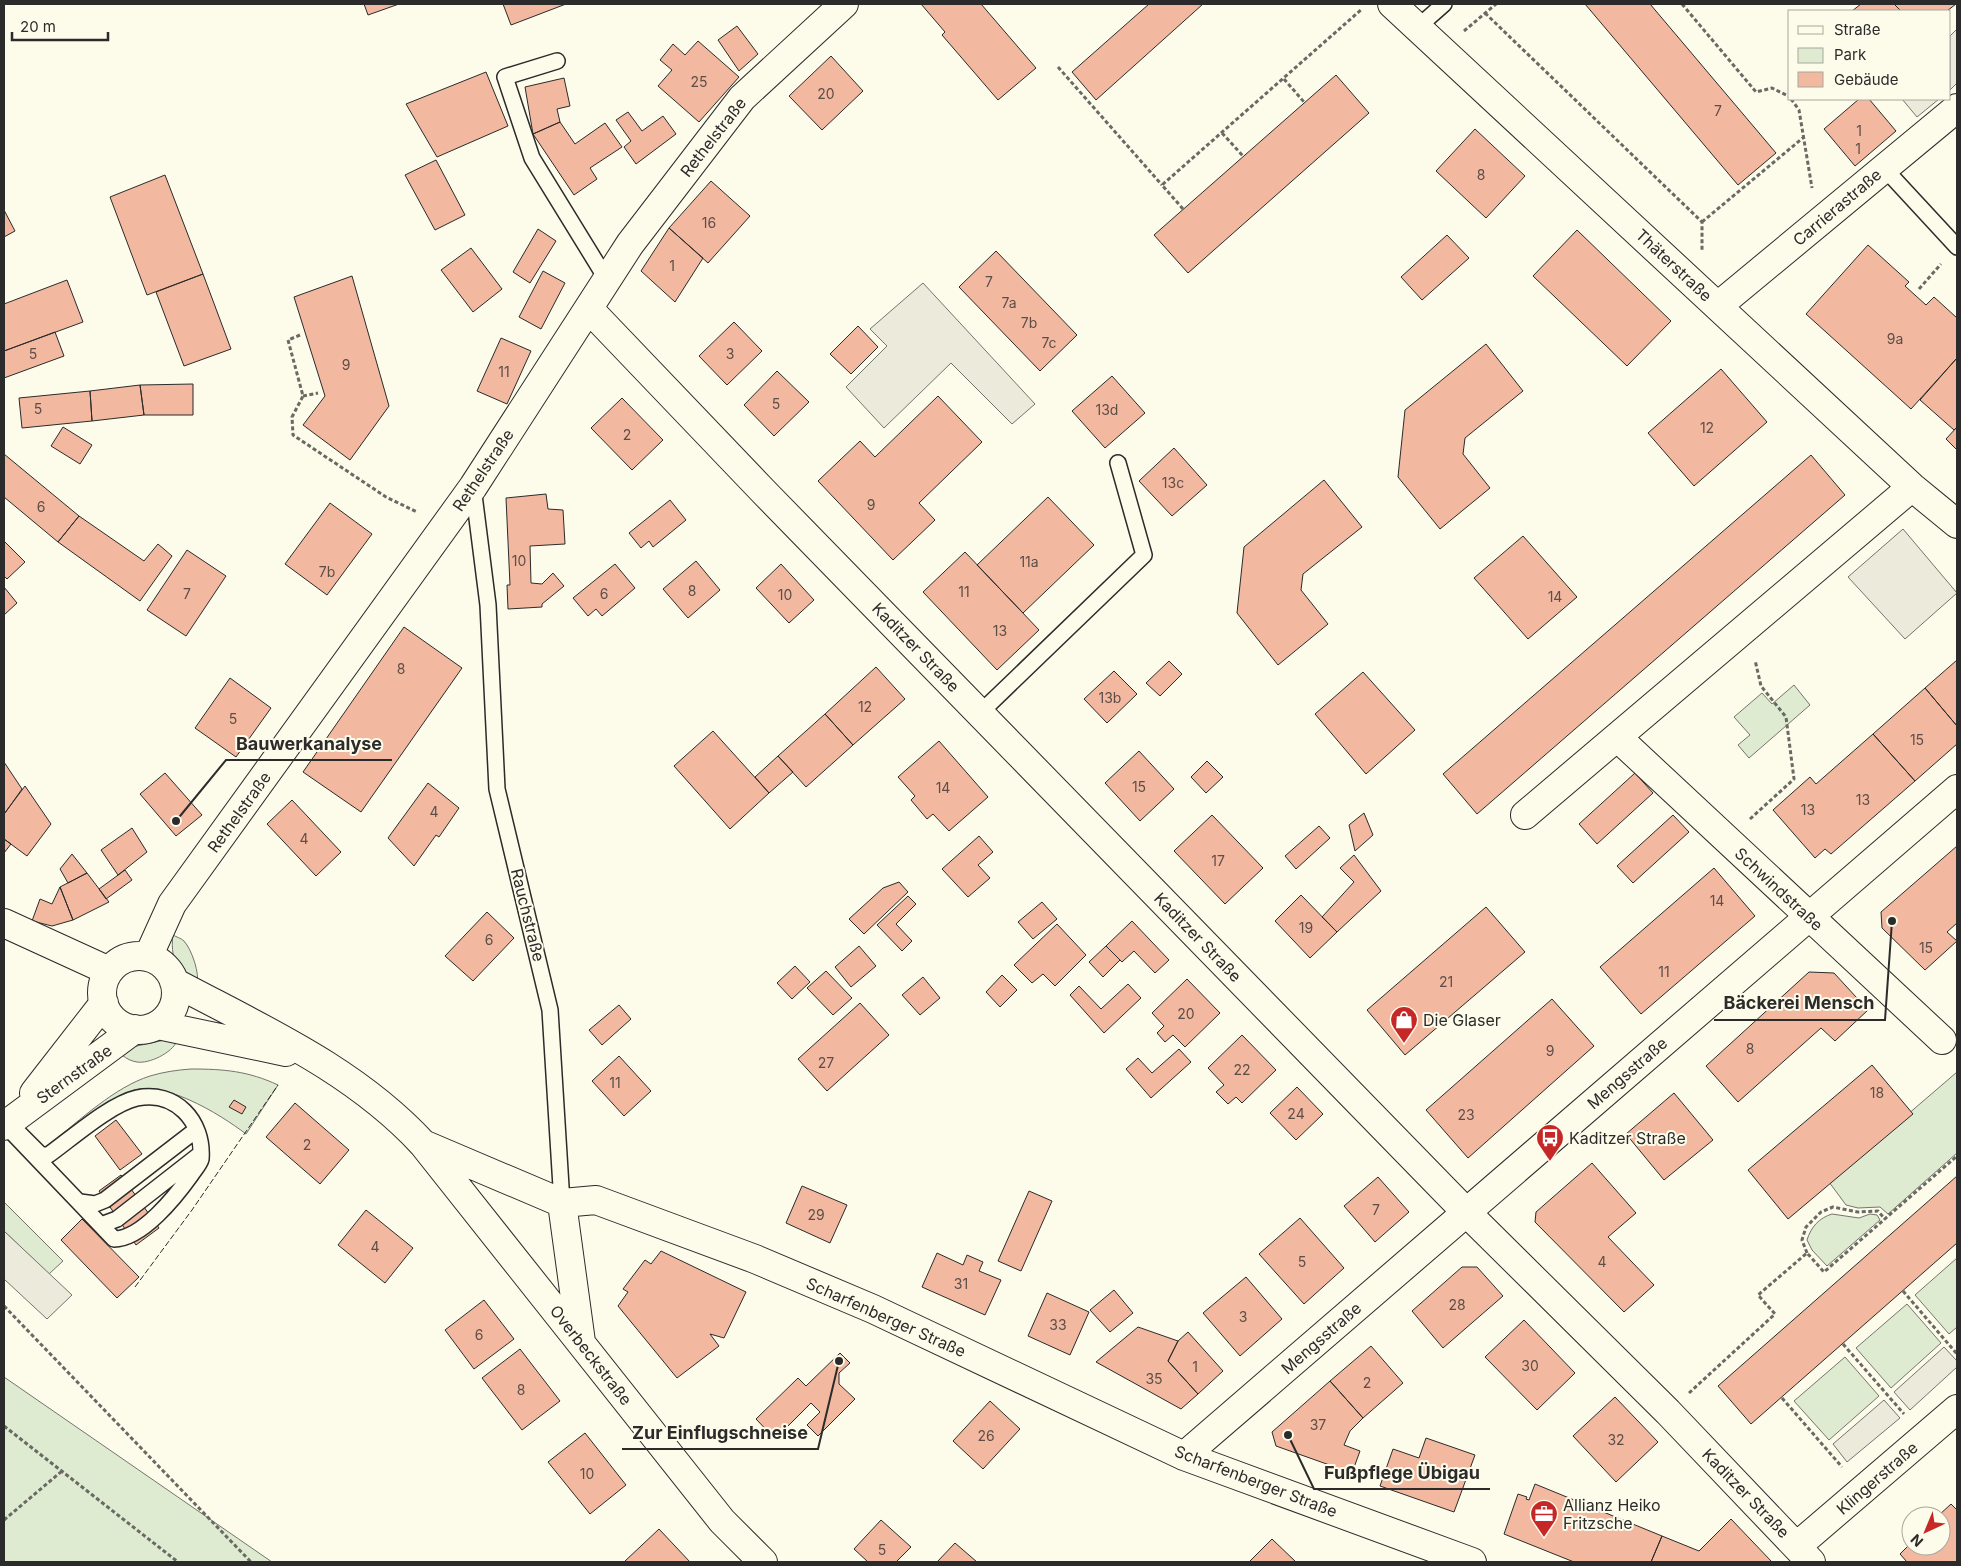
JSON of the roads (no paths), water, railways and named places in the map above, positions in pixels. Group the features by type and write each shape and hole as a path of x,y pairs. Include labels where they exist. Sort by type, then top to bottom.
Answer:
{"street":[{"name":"Rethelstraße","path":"148,957 172,904 473,487 630,244 742,98 844,4"},
{"name":"Thäterstraße","path":"1392,4 1912,487 1957,524"},
{"name":"Carrierastraße","path":"1709,299 1818,223 1957,108"},
{"name":"Kaditzer Straße","path":"589,309 751,478 1466,1212 1668,1412 1804,1554"},
{"path":"1525,816 1912,487"},
{"name":"Schwindstraße","path":"1617,737 1942,1040"},
{"name":"Mengsstraße","path":"1184,1456 1957,789"},
{"path":"4,923 109,971"},
{"path":"148,957 160,962 169,971 174,982 176,995 173,1007 167,1018 146,1027 115,1021 104,1003 102,992 104,981 109,971 117,963 127,958 148,957"},
{"name":"Scharfenberger Straße","path":"174,982 316,1058 362,1088 404,1124 423,1144 562,1203 596,1200 755,1260 873,1310 1184,1456 1472,1562"},
{"name":"Sternstraße","path":"8,1123 104,1003"},
{"name":"Scharfenberger Straße","path":"146,1027 316,1058"},
{"name":"Sternstraße","path":"8,1123 146,1027"},
{"name":"Overbeckstraße","path":"423,1144 722,1521 763,1562"},
{"name":"Rauchstraße","path":"562,1203 581,1343"},
{"name":"Klingerstraße","path":"1804,1554 1862,1490 1957,1409"}],"lane":[{"path":"1418,27 1444,4"},
{"path":"556,61 505,77 532,158 607,280"},
{"path":"1884,168 1957,247"},
{"path":"980,712 1144,555 1118,463"},
{"name":"Rauchstraße","path":"473,487 488,605 497,788 550,1010 562,1203"},
{"path":"160,1097 178,1104 190,1116 199,1138 201,1160 177,1195 153,1220 120,1239 114,1239 8,1123 40,1154 47,1156 112,1109 137,1098 160,1097"},
{"path":"80,1202 95,1204 105,1200 196,1130"},
{"path":"101,1225 117,1219 200,1154"}],"place":[{"name":"Bauwerkanalyse","path":"176,821"},
{"name":"Bäckerei Mensch","path":"1892,921"},
{"name":"Die Glaser","path":"1404,1044"},
{"name":"Kaditzer Straße","path":"1550,1162"},
{"name":"Zur Einflugschneise","path":"839,1361"},
{"name":"Fußpflege Übigau","path":"1288,1435"},
{"name":"Allianz Heiko Fritzsche","path":"1544,1538"}]}
